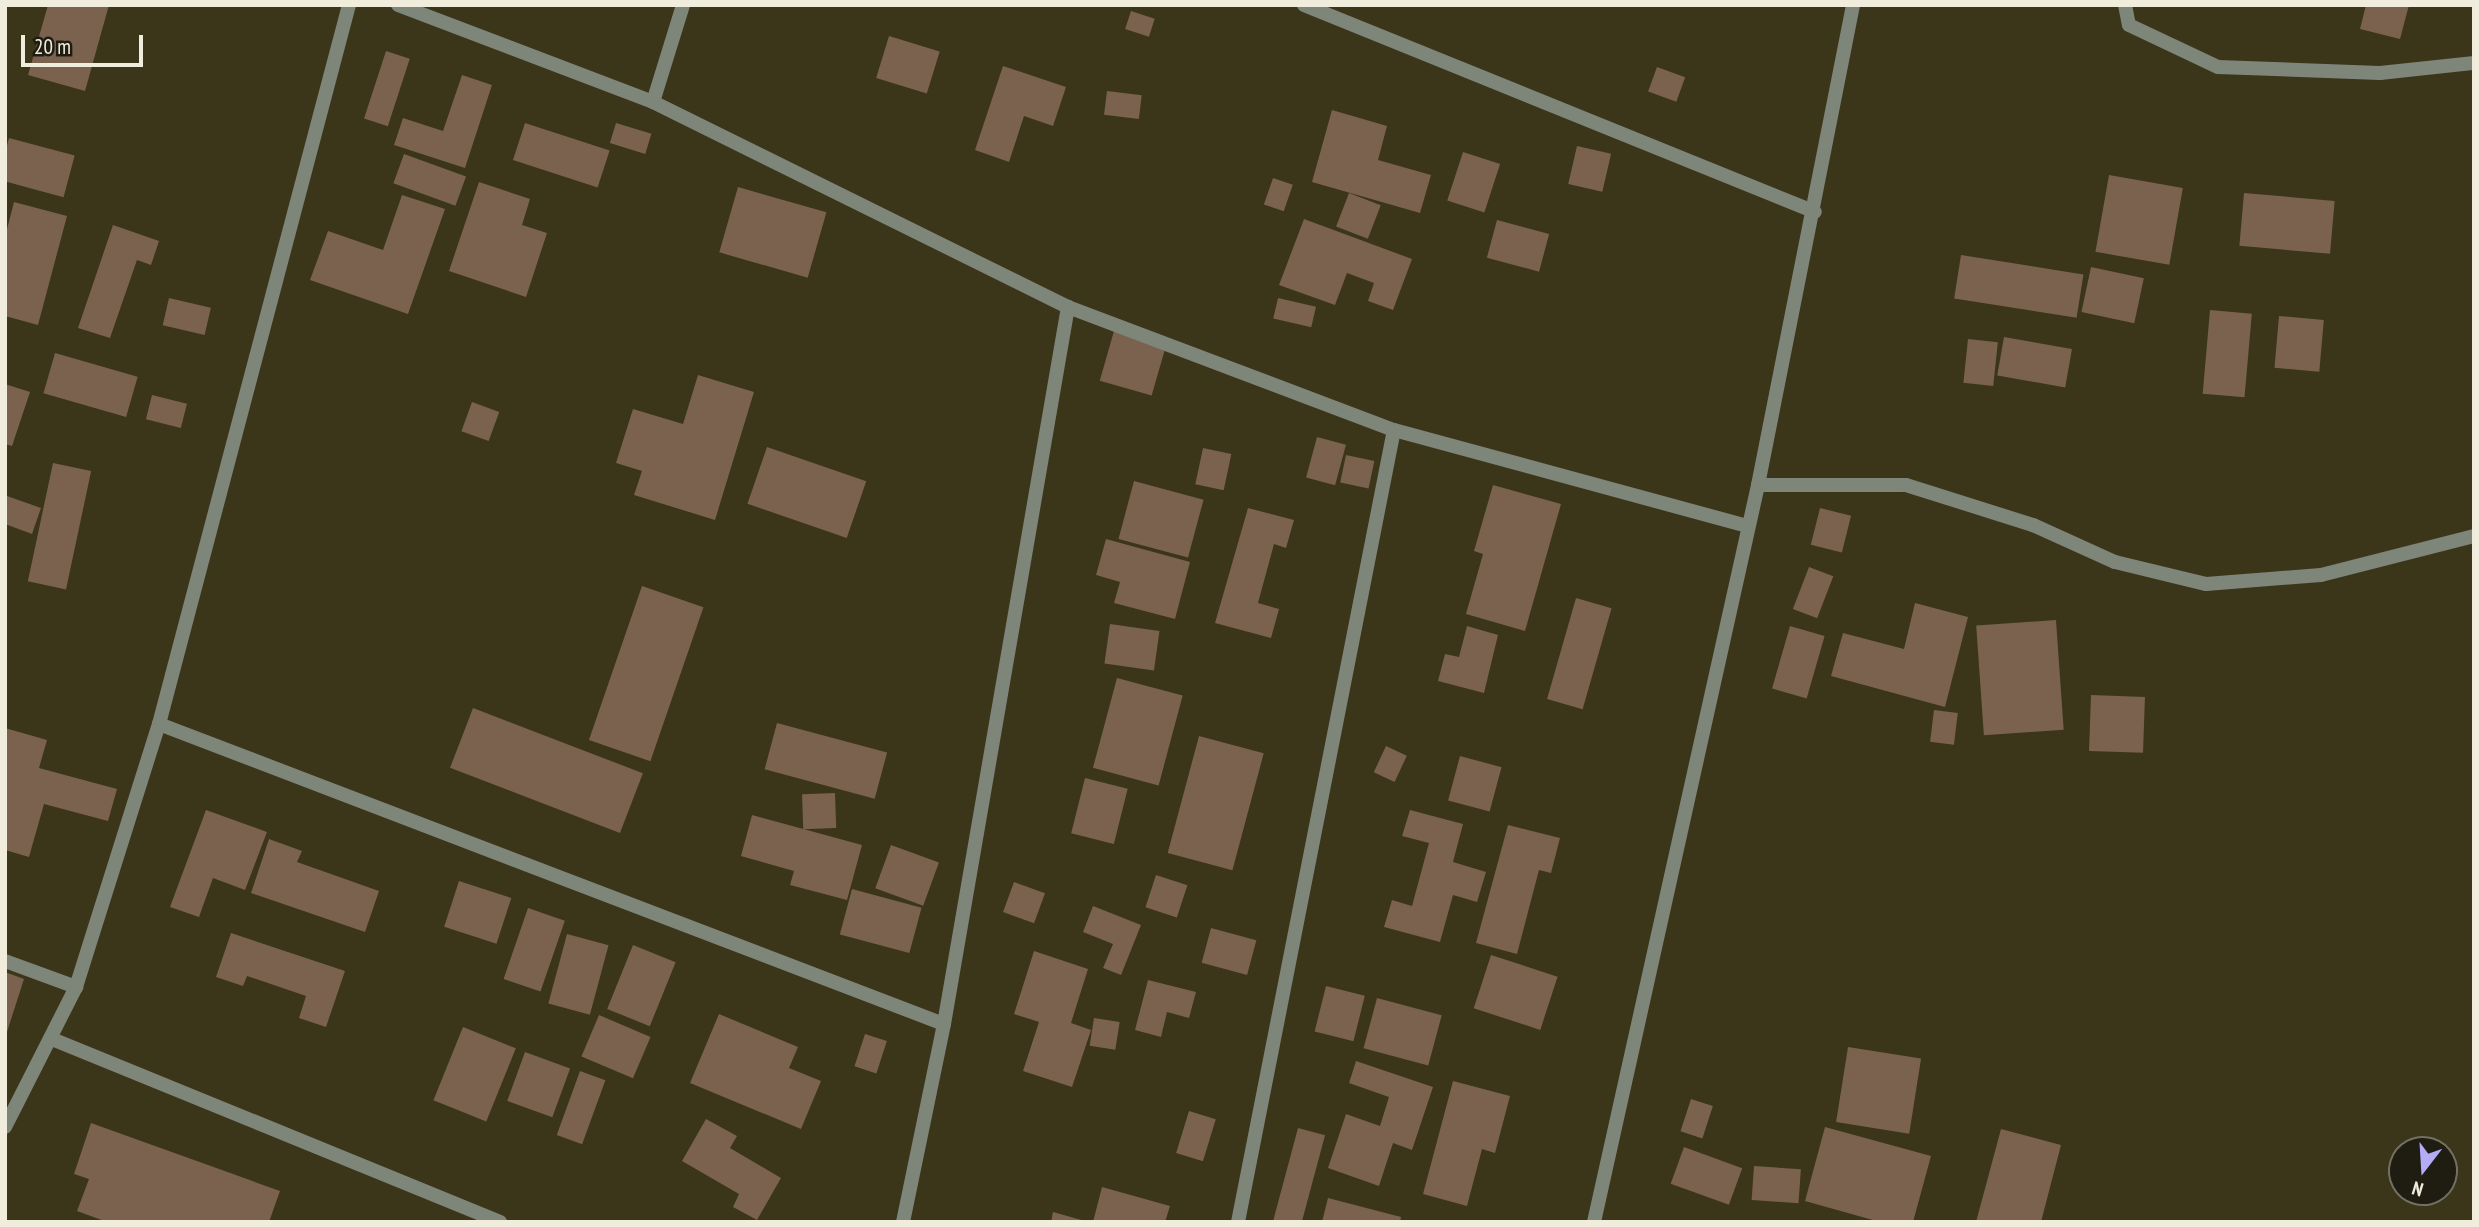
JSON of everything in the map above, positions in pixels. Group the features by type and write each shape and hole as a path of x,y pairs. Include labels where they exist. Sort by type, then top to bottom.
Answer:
{"street":[{"path":"5,1128 76,987 159,724 349,5"},
{"path":"398,5 653,102 1068,307 1394,430 1748,526"},
{"path":"653,102 683,5"},
{"path":"1594,1222 1758,485 1815,212 1853,5"},
{"path":"2125,5 2129,25 2218,67 2380,73 2474,63"},
{"path":"1314,7 1815,212"},
{"path":"903,1222 944,1024 1068,307"},
{"path":"1238,1222 1394,430"},
{"path":"1758,485 1906,485 2033,525 2115,562 2206,584 2321,575 2474,536"},
{"path":"159,724 944,1024"},
{"path":"5,961 76,987"},
{"path":"52,1039 500,1222"}],"building":[{"path":"48,5 109,5 85,91 28,75"},
{"path":"2366,5 2409,5 2400,39 2360,29"},
{"path":"1131,11 1155,19 1149,37 1125,29"},
{"path":"889,36 940,51 927,94 876,78"},
{"path":"386,51 410,59 388,126 364,119"},
{"path":"1003,66 1066,87 1053,126 1024,116 1009,162 975,150"},
{"path":"1657,67 1685,77 1676,102 1648,91"},
{"path":"462,75 492,85 465,168 394,145 403,118 443,131"},
{"path":"1107,91 1142,95 1139,119 1104,115"},
{"path":"1332,110 1387,126 1378,160 1431,175 1420,213 1312,182"},
{"path":"525,123 610,151 598,188 513,160"},
{"path":"616,123 651,134 645,154 610,143"},
{"path":"9,138 75,156 64,197 5,181 5,153"},
{"path":"1577,146 1611,154 1602,192 1568,184"},
{"path":"1463,152 1500,164 1484,213 1447,201"},
{"path":"404,154 466,177 455,206 393,183"},
{"path":"2109,175 2183,188 2169,265 2095,252"},
{"path":"1273,178 1293,185 1284,211 1264,204"},
{"path":"479,182 530,199 522,225 547,233 526,297 449,271"},
{"path":"738,187 826,212 808,278 719,252"},
{"path":"1349,193 1381,205 1368,239 1336,227"},
{"path":"2244,193 2335,201 2330,254 2239,246"},
{"path":"402,195 445,209 408,314 310,280 328,231 383,250"},
{"path":"14,202 67,216 38,325 5,316 5,237"},
{"path":"1304,219 1412,259 1393,310 1368,301 1374,283 1347,273 1335,305 1279,285"},
{"path":"1497,220 1549,234 1539,272 1487,258"},
{"path":"113,225 159,241 151,265 137,260 110,338 78,328"},
{"path":"1961,255 2083,274 2077,318 1954,298"},
{"path":"2091,267 2144,278 2134,323 2081,312"},
{"path":"169,298 211,308 205,335 163,325"},
{"path":"1278,298 1316,307 1311,327 1273,318"},
{"path":"2210,310 2252,314 2245,397 2203,394"},
{"path":"2279,316 2324,320 2319,372 2274,368"},
{"path":"1116,324 1168,339 1152,396 1100,381"},
{"path":"2004,337 2072,349 2065,387 1997,375"},
{"path":"1968,339 1998,342 1993,386 1963,383"},
{"path":"55,353 138,377 126,417 43,393"},
{"path":"698,375 754,392 715,520 634,495 642,471 616,463 633,409 683,424"},
{"path":"5,384 30,392 12,446 5,444"},
{"path":"152,395 187,404 181,428 146,419"},
{"path":"472,402 499,412 489,441 461,431"},
{"path":"1317,437 1346,445 1335,485 1306,478"},
{"path":"767,447 866,481 847,538 747,504"},
{"path":"1203,448 1231,454 1224,490 1195,484"},
{"path":"1346,455 1374,461 1369,488 1340,482"},
{"path":"53,463 91,471 66,589 28,581"},
{"path":"1134,481 1204,500 1188,558 1118,539"},
{"path":"1493,485 1561,504 1525,631 1466,614 1483,554 1474,551"},
{"path":"7,496 41,508 32,534 5,524"},
{"path":"1248,508 1294,520 1286,548 1274,544 1258,603 1279,609 1271,638 1215,623"},
{"path":"1820,508 1851,516 1842,553 1811,545"},
{"path":"1106,539 1190,562 1175,619 1114,603 1120,582 1096,575"},
{"path":"1809,567 1833,576 1817,618 1793,609"},
{"path":"642,586 703,607 650,761 589,740"},
{"path":"1576,598 1612,608 1583,709 1547,699"},
{"path":"1915,603 1968,617 1945,707 1831,676 1843,633 1904,649"},
{"path":"2056,620 2064,730 1984,735 1976,626"},
{"path":"1110,624 1160,631 1154,671 1104,664"},
{"path":"1467,626 1498,635 1484,693 1438,681 1445,654 1459,657"},
{"path":"1790,626 1825,636 1807,698 1772,688"},
{"path":"1117,678 1183,696 1159,785 1093,768"},
{"path":"2091,695 2145,697 2143,753 2089,751"},
{"path":"473,708 643,773 620,833 450,768"},
{"path":"1934,710 1958,713 1954,745 1930,742"},
{"path":"777,723 887,753 875,799 765,769"},
{"path":"5,728 47,740 39,768 117,789 108,821 44,804 29,857 5,850"},
{"path":"1199,736 1264,753 1232,870 1168,853"},
{"path":"1386,746 1407,756 1395,782 1374,772"},
{"path":"1460,756 1502,767 1490,812 1448,800"},
{"path":"1085,778 1128,789 1114,844 1071,833"},
{"path":"835,793 836,828 803,829 802,794"},
{"path":"206,810 267,832 245,890 213,878 199,917 170,907"},
{"path":"1410,810 1463,824 1453,862 1486,872 1477,902 1453,895 1440,942 1384,927 1392,900 1412,906 1429,843 1402,836"},
{"path":"752,815 862,845 847,900 790,885 794,871 741,856"},
{"path":"1508,825 1560,838 1551,873 1539,870 1517,954 1476,943"},
{"path":"269,839 302,851 297,862 379,891 365,932 251,893"},
{"path":"891,845 939,862 923,906 875,888"},
{"path":"1156,875 1187,885 1177,918 1145,907"},
{"path":"459,881 511,898 496,944 444,927"},
{"path":"1014,882 1045,893 1034,923 1003,912"},
{"path":"852,889 922,908 909,953 840,934"},
{"path":"1093,906 1141,925 1121,975 1103,968 1113,944 1083,932"},
{"path":"528,908 565,921 540,992 504,979"},
{"path":"1211,928 1256,940 1247,975 1202,963"},
{"path":"231,933 345,971 326,1027 299,1018 306,996 247,976 243,986 216,977"},
{"path":"567,934 609,945 590,1015 548,1004"},
{"path":"633,945 676,962 650,1026 607,1009"},
{"path":"1034,951 1088,969 1071,1023 1091,1030 1072,1087 1023,1071 1039,1022 1014,1014"},
{"path":"1491,955 1558,977 1540,1030 1474,1008"},
{"path":"5,972 24,979 6,1035 5,1035"},
{"path":"1148,980 1196,992 1189,1018 1167,1012 1161,1037 1135,1030"},
{"path":"1326,986 1365,996 1353,1041 1315,1032"},
{"path":"1377,998 1442,1015 1428,1066 1364,1048"},
{"path":"719,1014 798,1047 789,1068 821,1081 801,1129 690,1083"},
{"path":"599,1015 651,1037 633,1078 581,1056"},
{"path":"1094,1018 1120,1022 1115,1050 1090,1046"},
{"path":"463,1027 516,1048 486,1122 433,1100"},
{"path":"865,1034 887,1041 876,1073 854,1066"},
{"path":"1848,1047 1921,1059 1909,1134 1836,1122"},
{"path":"525,1052 570,1068 552,1117 507,1101"},
{"path":"1356,1061 1433,1087 1412,1150 1393,1143 1379,1186 1328,1168 1346,1114 1380,1126 1389,1097 1349,1083"},
{"path":"580,1071 605,1080 582,1144 557,1135"},
{"path":"1453,1081 1510,1096 1495,1153 1482,1149 1467,1206 1423,1194"},
{"path":"1691,1099 1713,1106 1702,1138 1680,1131"},
{"path":"1189,1111 1216,1119 1203,1161 1176,1153"},
{"path":"706,1119 737,1136 730,1148 781,1178 757,1220 733,1207 739,1194 682,1161"},
{"path":"91,1123 280,1191 269,1222 107,1222 77,1211 89,1179 74,1174"},
{"path":"1825,1127 1931,1156 1913,1222 1880,1222 1805,1201"},
{"path":"1298,1128 1325,1135 1302,1222 1273,1222"},
{"path":"2001,1129 2061,1145 2041,1222 1976,1222"},
{"path":"1684,1147 1742,1168 1729,1205 1671,1184"},
{"path":"1754,1166 1801,1169 1799,1203 1752,1200"},
{"path":"1102,1187 1170,1206 1165,1222 1093,1222"},
{"path":"1328,1198 1401,1217 1400,1222 1322,1222"},
{"path":"1053,1212 1085,1221 1085,1222 1051,1222"}]}
